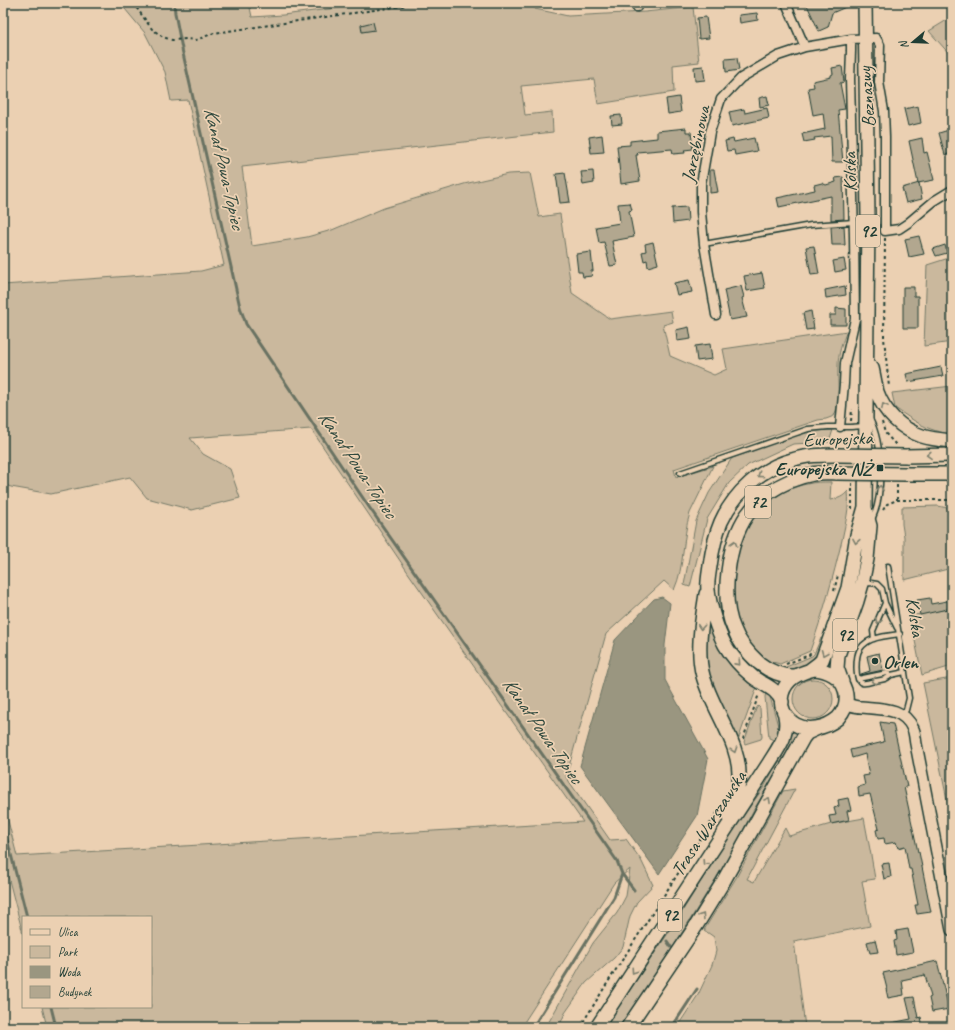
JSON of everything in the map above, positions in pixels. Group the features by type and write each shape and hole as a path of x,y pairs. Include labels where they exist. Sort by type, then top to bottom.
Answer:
{"main road":[{"name":"Kolska","path":"865,3 868,219 866,412"},
{"path":"867,344 877,391 887,412 902,426 912,432 921,436 952,441"},
{"name":"92","path":"785,716 782,709 782,694 784,688 795,676 810,670 822,660 843,601 850,576 857,535 865,507 866,412"},
{"name":"Europejska","path":"782,702 778,693 754,678 733,657 719,630 713,613 707,589 711,556 721,521 730,505 744,488 761,474 791,460 815,455 906,456 952,454"},
{"name":"Europejska","path":"795,676 772,672 763,666 744,648 736,634 729,615 726,597 727,582 737,534 747,515 756,504 782,485 814,473 952,474"},
{"name":"92","path":"818,728 828,725 834,721 844,710 846,704 844,686 836,665 838,655 858,601 867,559 870,526 865,507"},
{"path":"707,589 703,613 700,660 703,675 711,697 734,747 738,763 738,783 726,830"},
{"name":"92","path":"810,670 828,672 834,675 844,686"},
{"path":"785,716 800,727 809,729 818,728"},
{"name":"Trasa Warszawska","path":"597,1027 759,780 785,736 785,716"},
{"name":"Trasa Warszawska","path":"628,1027 696,926 723,882 803,738 809,732 818,728"}],"street":[{"path":"786,3 805,47"},
{"name":"Jarzębinowa","path":"716,315 704,244 701,212 701,184 710,132 721,99 741,78 778,56 805,47 865,38"},
{"name":"Beznazwy","path":"865,38 876,38 880,44 879,82 884,111 886,231"},
{"path":"840,427 845,363 855,319 850,79 851,39"},
{"path":"886,231 899,229 934,201 952,190"},
{"path":"846,704 897,712 903,716 914,732 952,930"}],"lane":[{"path":"704,244 811,225 854,222"},
{"path":"866,412 872,424 878,446 881,481 874,515 870,526"},
{"path":"680,473 808,428 828,426 866,426"},
{"name":"Kolska","path":"888,566 909,698 903,716"},
{"path":"862,584 877,584 882,588 886,603 900,634 874,639 867,642 860,650 857,663 858,679 887,673 891,675 905,672"},
{"path":"874,639 873,631 886,603"}],"path":[{"path":"133,3 152,30 163,37 172,40 196,40 214,33 402,6 411,3"},
{"path":"886,231 884,338 889,388"},
{"path":"851,427 852,451"},
{"path":"852,482 852,514"},
{"path":"882,514 888,504 897,500 952,500"},
{"path":"833,595 838,573"},
{"path":"785,665 809,655 813,651 815,645"},
{"path":"952,675 950,675 952,692"},
{"path":"734,747 741,745 759,694 763,689"},
{"path":"580,1027 720,809"}],"green space":[{"path":"120,3 249,3 252,17 283,15 376,3 534,3 535,9 568,16 645,12 693,7 699,62 673,65 674,92 598,104 594,79 521,86 525,115 552,112 553,132 242,167 252,246 307,237 332,230 384,208 464,184 508,174 530,173 539,217 560,214 572,293 610,319 671,311 673,322 663,325 670,356 714,375 727,369 723,349 847,331 839,357 838,398 834,416 818,420 674,469 676,477 713,466 690,513 687,523 678,581 674,590 664,581 606,634 566,777 610,840 626,839 641,860 653,885 637,902 630,916 623,947 614,958 586,983 565,1013 559,1027 546,1027 593,943 617,913 626,896 630,869 614,883 521,1027 47,1027 42,1008 152,1008 152,916 22,916 22,930 3,857 3,801 17,856 583,822 409,574 311,429 190,438 203,454 230,469 240,498 192,510 147,498 130,477 51,494 11,487 3,484 3,285 201,271 224,265 188,100 171,101 165,72 145,33"},
{"path":"952,17 952,57 929,31"},
{"path":"952,257 952,342 924,346 927,265"},
{"path":"952,386 952,434 929,428 895,408 892,393"},
{"path":"833,430 829,442 793,444 748,465 729,483 707,519 690,587 684,585 696,521 709,493 732,458 791,437 815,431"},
{"path":"831,482 830,500 844,495 848,491 848,510 835,568 815,637 810,651 780,664 773,662 771,666 759,655 744,636 735,614 733,593 735,568 744,534 753,518 761,509 783,492 797,486"},
{"path":"938,506 952,509 952,568 904,580 902,507"},
{"path":"952,608 952,666 922,675 910,616"},
{"path":"707,620 710,621 719,649 740,675 757,687 738,740 721,709 708,672 704,651"},
{"path":"821,638 823,639 819,651 813,660 799,667 779,670 812,656"},
{"path":"952,678 952,824 923,683"},
{"path":"817,679 824,682 830,688 833,699 832,707 824,716 817,719 809,719 802,716 794,707 793,695 796,688 805,680"},
{"path":"766,691 769,693 778,726 776,741 769,738 765,697"},
{"path":"758,706 760,708 762,737 761,739 745,744 744,742"},
{"path":"793,728 799,731 789,749 786,747"},
{"path":"781,756 785,758 753,811 730,856 663,963 620,1027 605,1027 675,923 730,834 764,787"},
{"path":"795,789 747,879 754,882 785,828 789,836 831,824 864,818 875,879 862,881 870,926 794,941 805,1027 677,1027 698,995 712,965 716,951 714,937 704,930 736,878 783,791"}],"water":[{"path":"662,597 670,603 665,645 665,680 708,759 697,816 659,874 580,766 615,640 654,599"}],"building":[{"path":"806,3 855,3 832,13 828,27 819,31"},
{"path":"757,13 758,20 740,23 739,15"},
{"path":"706,17 709,38 699,39 697,18"},
{"path":"373,22 375,30 362,32 361,25"},
{"path":"737,58 739,70 726,72 725,59"},
{"path":"703,66 705,80 695,81 694,67"},
{"path":"842,66 844,82 840,83 845,109 838,110 843,162 832,162 831,136 814,138 815,140 804,142 802,134 825,129 823,113 813,115 808,88 814,87 813,81 831,77 833,74 832,68"},
{"path":"767,96 769,105 760,107 759,98"},
{"path":"679,97 681,112 668,114 666,99"},
{"path":"918,106 921,123 908,126 904,109"},
{"path":"767,108 769,118 732,126 729,112 744,109 745,113"},
{"path":"621,115 622,124 612,125 611,116"},
{"path":"686,128 686,132 691,132 693,149 684,150 685,153 673,154 672,149 637,152 638,155 636,155 640,181 621,184 617,146 630,145 630,141 657,138 657,131"},
{"path":"952,129 952,153 945,155 939,133"},
{"path":"602,135 604,152 591,153 589,137"},
{"path":"754,138 757,151 735,155 734,150 727,151 725,141 733,139 734,142"},
{"path":"922,138 924,153 927,152 934,180 918,183 909,141"},
{"path":"710,170 714,170 718,192 710,193"},
{"path":"593,171 594,183 583,185 581,172"},
{"path":"565,173 570,202 560,203 556,174"},
{"path":"843,177 844,219 831,220 831,196 779,207 777,198 815,190 814,185 822,183 826,185 836,182 835,178"},
{"path":"919,183 922,199 906,203 902,188"},
{"path":"630,203 632,210 629,211 634,237 612,241 617,265 610,266 604,242 599,243 596,227 620,223 618,204"},
{"path":"687,207 688,221 673,223 672,208"},
{"path":"844,226 845,245 832,245 831,227"},
{"path":"919,236 924,254 909,257 905,239"},
{"path":"653,242 658,264 648,267 647,260 644,261 642,252 646,251 645,244"},
{"path":"945,245 947,253 936,256 933,249"},
{"path":"814,246 819,274 811,275 806,247"},
{"path":"591,252 593,271 591,271 592,276 583,277 582,272 578,272 576,254"},
{"path":"844,259 846,270 835,272 833,261"},
{"path":"762,273 765,288 747,291 744,276"},
{"path":"689,280 692,292 677,295 674,283"},
{"path":"741,286 744,297 742,298 747,317 730,320 724,290"},
{"path":"845,286 846,295 826,298 825,290"},
{"path":"903,287 914,287 914,296 918,296 918,328 903,328"},
{"path":"836,308 846,309 846,325 830,325 830,315 836,315"},
{"path":"811,311 814,329 806,330 803,313"},
{"path":"689,327 691,339 677,341 676,330"},
{"path":"710,344 712,359 697,361 695,346"},
{"path":"941,367 943,376 908,382 906,374"},
{"path":"930,598 931,604 952,600 952,608 920,615 917,600"},
{"name":"Orlen","path":"879,653 883,670 861,675 870,671 867,656"},
{"path":"880,722 893,724 907,787 904,787 931,912 917,914 915,905 918,905 905,846 898,848 896,842 885,844 884,838 878,839 876,830 879,829 870,794 859,796 858,787 865,785 863,776 869,775 865,754 852,758 850,750 884,742"},
{"path":"848,798 851,810 847,811 849,820 831,824 829,816 836,815 834,808 839,806 838,800"},
{"path":"889,863 891,877 884,879 881,864"},
{"path":"908,929 913,952 896,955 894,941 897,940 896,931"},
{"path":"875,940 878,952 870,953 867,942"},
{"path":"937,961 949,1009 932,1012 929,998 931,997 925,975 902,980 904,995 888,998 883,973"},
{"path":"914,997 918,1018 921,1017 923,1027 891,1027 891,1023 911,1019 906,998"}],"waterway":[{"name":"Kanał Powa-Topiec","path":"174,3 182,49 240,307 246,324 369,507 617,861 622,874 634,890"},
{"path":"3,823 27,916"},
{"path":"533,1027 614,897 622,874"},
{"name":"Kanał Powa-Topiec","path":"667,941 671,947"},
{"name":"Kanał Powa-Topiec","path":"672,1027 697,989"},
{"path":"51,1008 56,1027"}],"place":[{"name":"Europejska NŻ","path":"880,468"},
{"name":"Orlen","path":"875,661"}]}
